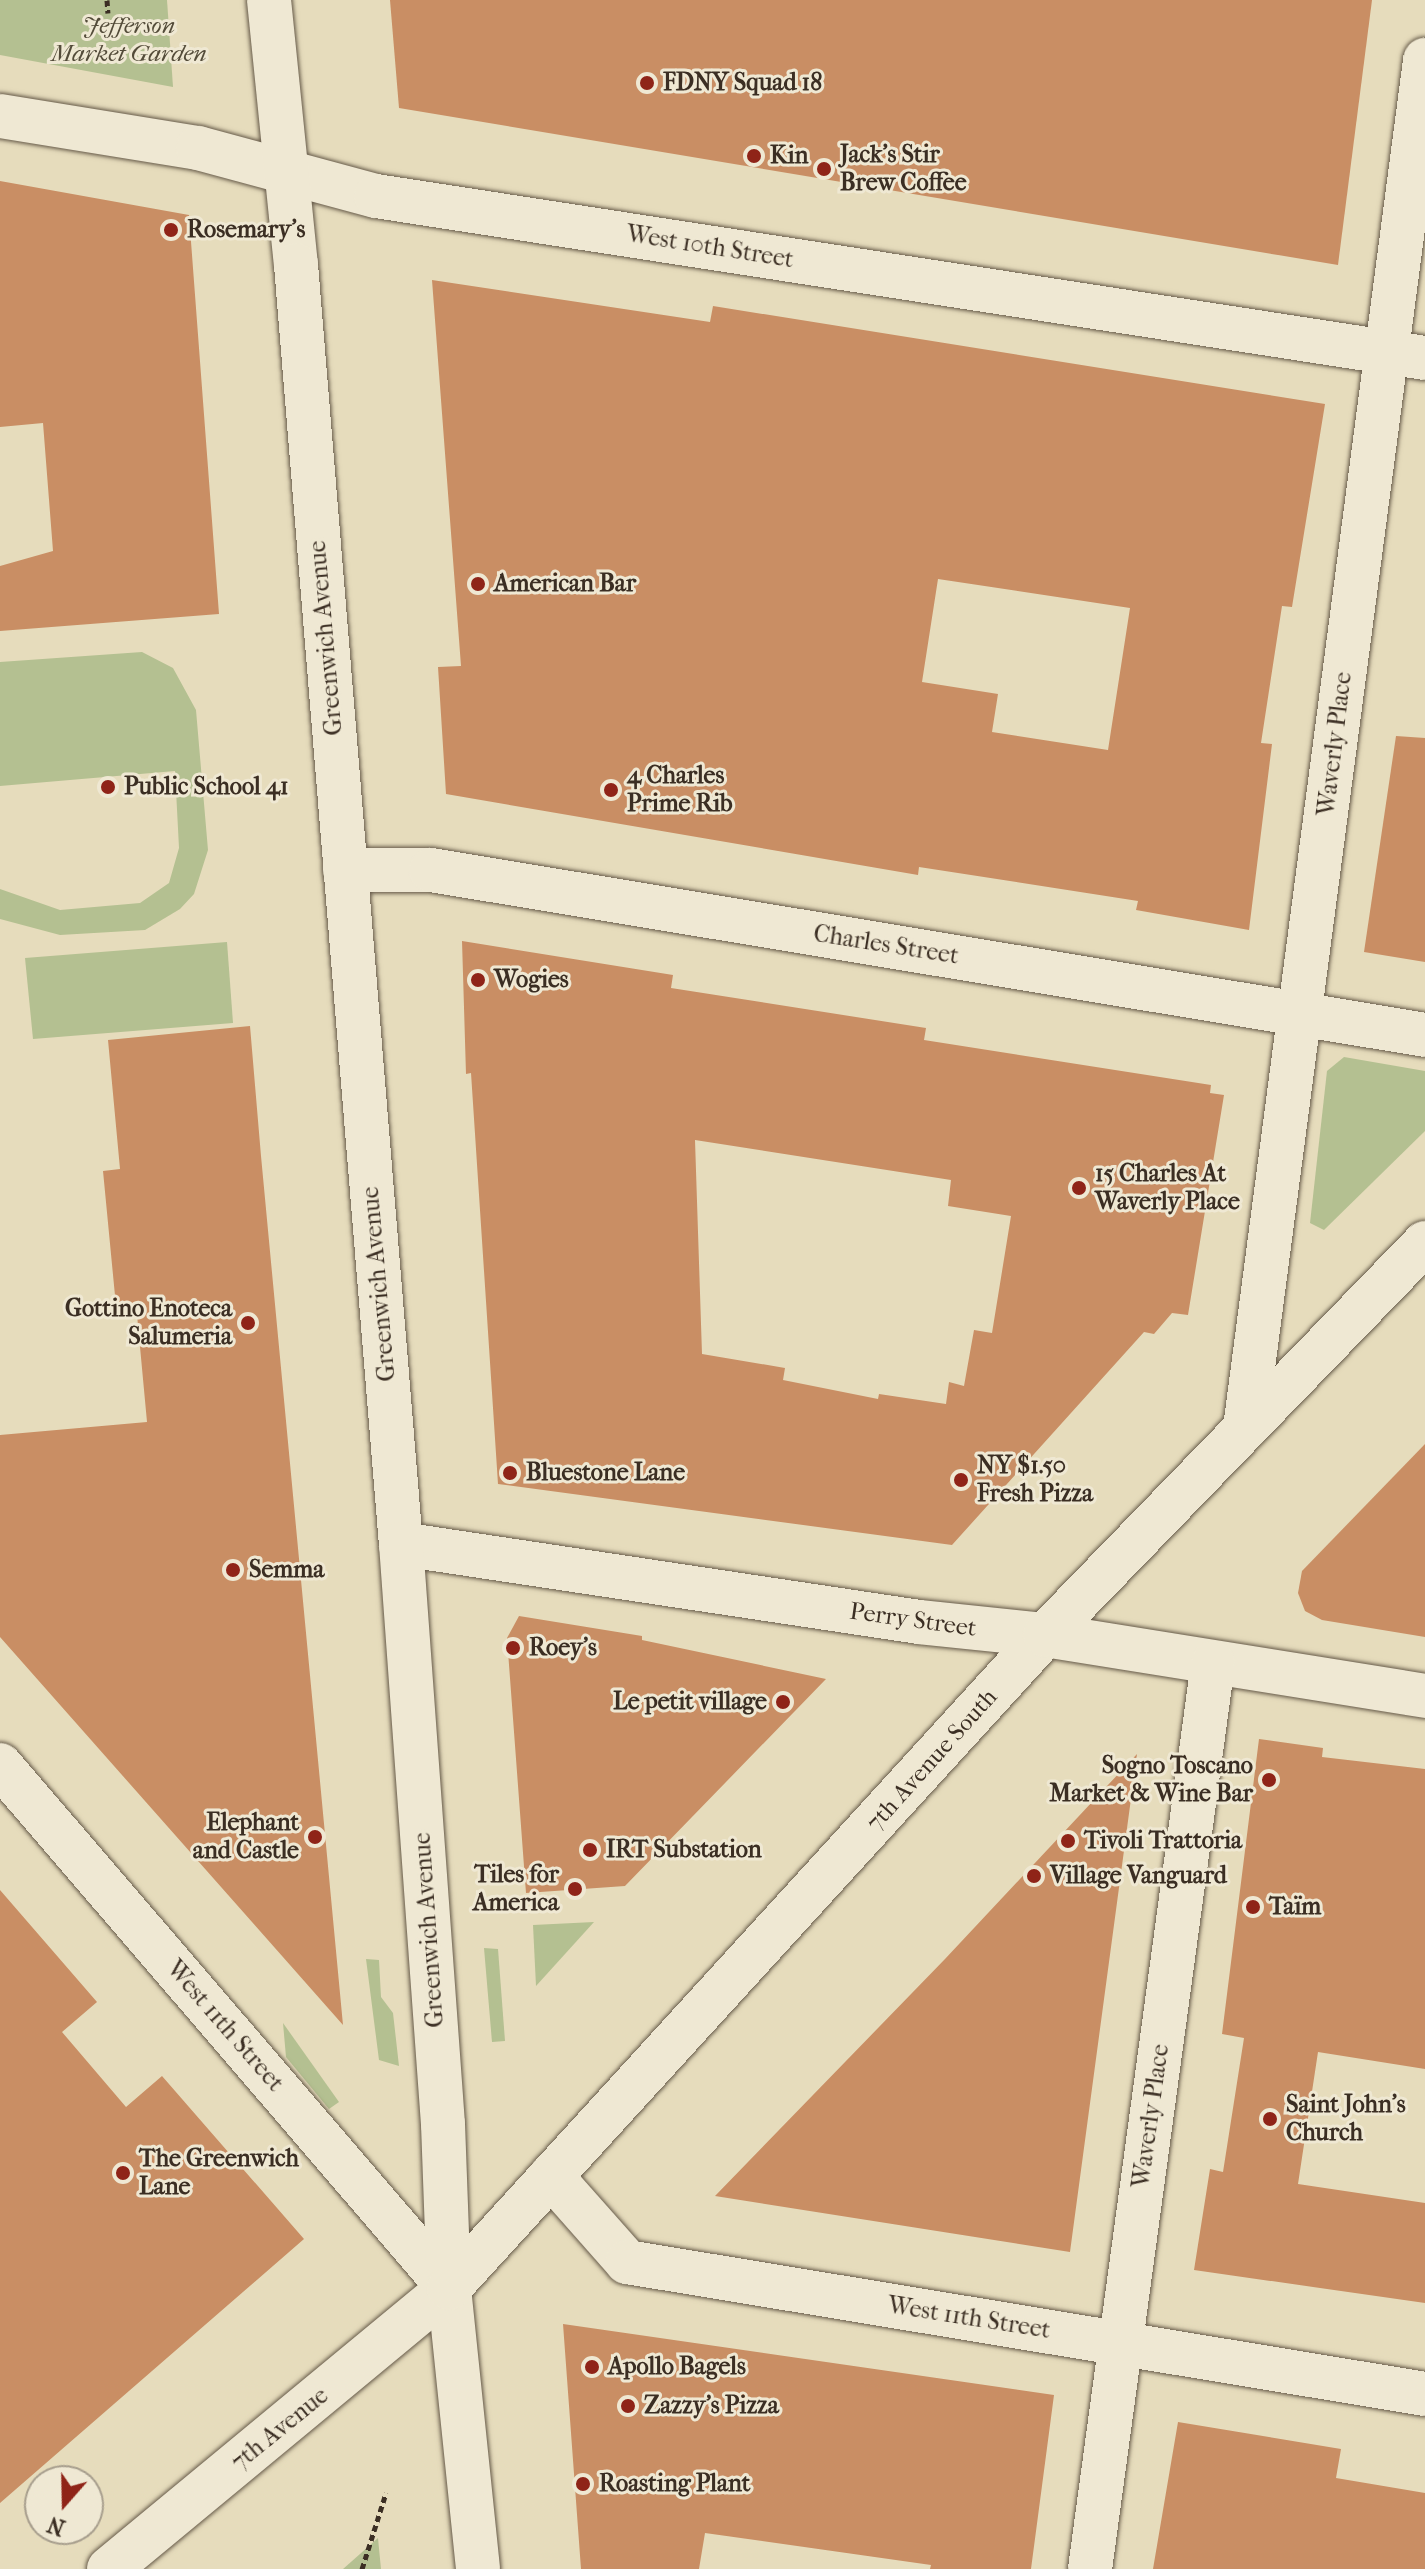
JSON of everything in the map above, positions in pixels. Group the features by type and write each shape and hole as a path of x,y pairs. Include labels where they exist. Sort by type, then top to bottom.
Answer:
{"street":[{"name":"Greenwich Avenue","path":"269,0 401,1544 443,2124 449,2288 478,2569"},
{"name":"Waverly Place","path":"1245,1428 1300,1013 1405,355 1425,60"},
{"name":"West 10th Street","path":"0,116 198,148 376,196 1405,355"},
{"name":"Charles Street","path":"345,870 431,870 1425,1035"},
{"name":"7th Avenue South","path":"449,2288 1045,1635 1425,1243"},
{"name":"Perry Street","path":"401,1544 919,1622 1045,1635 1425,1696"},
{"name":"Waverly Place","path":"1090,2569 1213,1663"},
{"name":"West 11th Street","path":"0,1765 449,2288"},
{"name":"West 11th Street","path":"551,2176 627,2262 1425,2394"},
{"name":"7th Avenue","path":"109,2569 449,2288"}],"path":[{"path":"107,0 108,13"},
{"path":"362,2569 386,2493"}],"green space":[{"name":"Jefferson Market Garden","path":"0,0 167,0 173,87 0,55"},
{"path":"142,652 173,668 196,710 208,850 194,894 180,909 145,930 60,935 0,919 0,889 60,910 140,903 169,883 179,848 175,771 0,786 0,662"},
{"path":"227,942 233,1023 33,1039 25,958"},
{"path":"1344,1057 1425,1071 1425,1131 1324,1230 1310,1223 1327,1071"},
{"path":"594,1922 536,1986 533,1925"},
{"path":"484,1948 498,1949 505,2041 492,2042"},
{"path":"366,1959 379,1960 381,1997 393,2013 399,2066 379,2060"},
{"path":"283,2023 339,2102 329,2109 286,2057"},
{"path":"378,2538 381,2569 343,2569 369,2546"}],"building":[{"path":"390,0 1372,0 1338,265 399,108"},
{"path":"0,181 189,215 219,614 0,631 0,566 53,551 43,423 0,427"},
{"path":"432,280 710,322 713,306 1325,404 1292,607 1282,606 1261,743 1272,744 1249,930 1136,910 1138,901 919,867 918,875 446,794 438,667 461,666","holes":["938,579 1130,608 1108,750 992,732 998,694 922,682"]},
{"path":"1396,736 1425,738 1425,962 1364,952"},
{"path":"462,941 673,975 671,988 926,1028 924,1040 1211,1085 1210,1093 1224,1095 1188,1315 1172,1313 1154,1334 1144,1332 952,1545 498,1484 471,1073 466,1074","holes":["695,1140 951,1180 948,1206 1011,1216 992,1333 974,1330 964,1386 949,1382 946,1404 879,1394 878,1399 783,1380 785,1368 702,1354"]},
{"path":"250,1026 343,2025 0,1637 0,1435 147,1422 136,1304 116,1306 103,1171 120,1169 108,1040"},
{"path":"1425,1444 1425,1637 1322,1620 1305,1611 1298,1593 1302,1571"},
{"path":"519,1616 642,1636 642,1640 826,1679 625,1886 526,1893 507,1638"},
{"path":"1259,1739 1323,1748 1322,1757 1425,1769 1425,2069 1318,2052 1298,2184 1425,2203 1425,2303 1194,2270 1210,2169 1223,2172 1244,2038 1222,2034"},
{"path":"1137,1754 1070,2252 715,2196 945,1959"},
{"name":"The Greenwich Lane","path":"0,1890 97,2002 62,2032 126,2107 162,2076 304,2239 44,2465 24,2465 24,2482 0,2503"},
{"path":"563,2324 1054,2395 1031,2569 930,2569 931,2565 705,2533 699,2569 581,2569"},
{"path":"1178,2422 1341,2449 1336,2478 1425,2493 1425,2569 1153,2569"}],"place":[{"name":"FDNY Squad 18","path":"647,83"},
{"name":"Kin","path":"754,156"},
{"name":"Jack's Stir Brew Coffee","path":"824,169"},
{"name":"Rosemary's","path":"171,230"},
{"name":"American Bar","path":"478,584"},
{"name":"Public School 41","path":"108,787"},
{"name":"4 Charles Prime Rib","path":"611,790"},
{"name":"Wogies","path":"478,980"},
{"name":"15 Charles At Waverly Place","path":"1079,1188"},
{"name":"Gottino Enoteca Salumeria","path":"248,1323"},
{"name":"Bluestone Lane","path":"510,1473"},
{"name":"NY $1.50 Fresh Pizza","path":"961,1480"},
{"name":"Semma","path":"233,1570"},
{"name":"Roey's","path":"513,1648"},
{"name":"Le petit village","path":"783,1702"},
{"name":"Sogno Toscano Market & Wine Bar","path":"1269,1780"},
{"name":"Elephant and Castle","path":"315,1837"},
{"name":"Tivoli Trattoria","path":"1068,1841"},
{"name":"IRT Substation","path":"590,1850"},
{"name":"Village Vanguard","path":"1034,1876"},
{"name":"Tiles for America","path":"575,1889"},
{"name":"Taïm","path":"1253,1907"},
{"name":"Saint John's Church","path":"1270,2119"},
{"name":"The Greenwich Lane","path":"123,2173"},
{"name":"Apollo Bagels","path":"592,2367"},
{"name":"Zazzy's Pizza","path":"628,2406"},
{"name":"Roasting Plant","path":"583,2484"}]}
